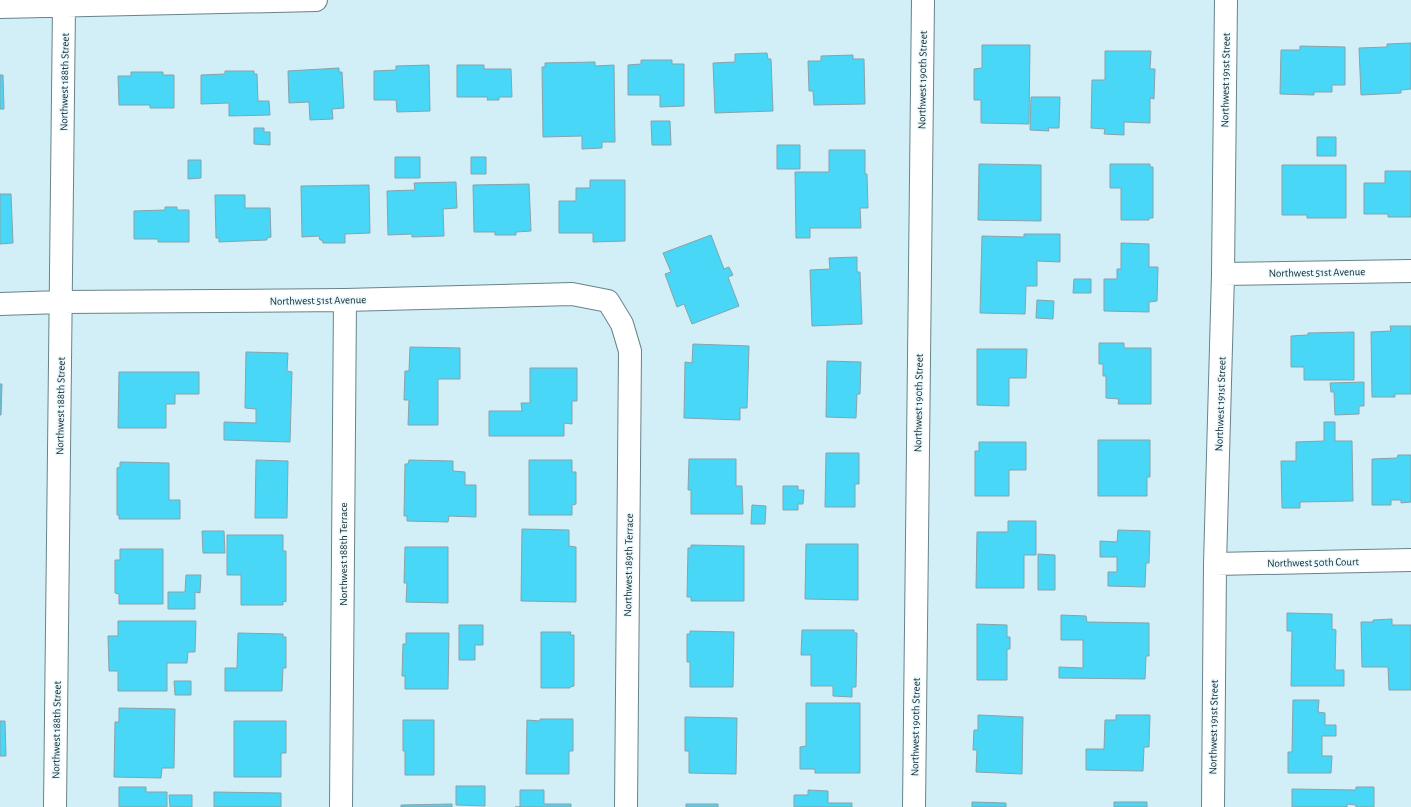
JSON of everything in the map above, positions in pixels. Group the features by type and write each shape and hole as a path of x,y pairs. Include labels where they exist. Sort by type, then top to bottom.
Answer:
{"street":[{"path":"0,7 316,0"},
{"name":"Northwest 190th Street","path":"914,807 923,0"},
{"name":"Northwest 191st Street","path":"1213,807 1215,564 1223,274 1226,0"},
{"name":"Northwest 188th Street","path":"55,807 64,6"},
{"name":"Northwest 51st Avenue","path":"1223,274 1411,271"},
{"name":"Northwest 51st Avenue","path":"0,304 61,302 344,300 572,294 608,301 622,324"},
{"name":"Northwest 188th Terrace","path":"340,807 344,300"},
{"name":"Northwest 189th Terrace","path":"622,324 630,351 626,807"},
{"name":"Northwest 50th Court","path":"1215,564 1411,560"}],"building":[{"path":"1411,43 1411,89 1401,90 1401,93 1361,95 1359,48 1387,47 1387,44"},
{"path":"982,45 1030,45 1029,124 981,123 981,100 974,100 974,69 982,68"},
{"path":"1300,46 1345,47 1345,85 1332,85 1332,92 1314,92 1314,95 1280,94 1281,50 1300,50"},
{"path":"1105,51 1151,51 1150,69 1155,69 1154,99 1150,98 1150,123 1124,122 1124,135 1104,134 1105,129 1091,128 1092,80 1105,80"},
{"path":"767,53 768,59 771,59 773,111 715,113 713,63 735,62 735,54"},
{"path":"853,55 853,59 864,59 865,104 814,105 813,91 809,91 808,61 821,61 821,56"},
{"path":"641,60 672,60 672,64 684,64 684,106 660,107 660,95 628,95 628,65 641,64"},
{"path":"595,62 595,66 614,65 615,142 602,142 602,148 582,149 582,136 543,137 542,67 545,67 545,63"},
{"path":"429,65 430,111 397,112 396,100 374,100 374,71 396,70 396,66"},
{"path":"457,65 484,65 484,69 511,69 512,97 499,97 499,100 487,100 488,97 457,97"},
{"path":"339,68 339,72 342,72 344,108 332,109 333,119 310,120 309,102 289,103 288,71"},
{"path":"225,71 254,71 254,74 257,74 258,101 269,101 270,115 229,116 229,103 201,104 201,75 225,74"},
{"path":"131,72 163,72 163,75 174,75 174,108 150,108 150,105 119,105 118,76 131,76"},
{"path":"0,75 3,75 4,109 0,109"},
{"path":"1031,97 1060,97 1059,128 1048,128 1049,131 1030,130"},
{"path":"651,121 670,121 671,145 652,145"},
{"path":"254,128 264,128 264,132 270,132 270,145 254,144"},
{"path":"1317,137 1336,137 1336,156 1317,156"},
{"path":"777,145 800,145 800,169 777,169"},
{"path":"829,150 865,150 865,174 867,174 868,208 860,208 861,228 810,228 810,238 796,238 795,172 829,172"},
{"path":"395,157 420,157 420,178 395,178"},
{"path":"471,157 486,157 486,174 471,174"},
{"path":"188,160 201,160 201,178 188,179"},
{"path":"979,164 1041,165 1041,221 978,220"},
{"path":"1110,164 1150,164 1150,167 1153,167 1153,218 1149,218 1149,220 1121,220 1121,188 1110,188"},
{"path":"1282,165 1346,165 1346,218 1307,218 1307,215 1282,215"},
{"path":"1385,171 1411,171 1411,217 1388,217 1388,214 1364,214 1364,183 1385,183"},
{"path":"590,180 625,180 625,241 593,242 593,233 559,233 559,201 576,201 576,188 590,188"},
{"path":"456,182 457,208 443,209 444,236 412,237 412,234 388,235 387,191 415,190 414,183"},
{"path":"529,184 531,231 516,232 516,235 495,235 495,232 474,232 473,185"},
{"path":"369,185 370,233 345,234 345,243 323,243 319,236 302,237 301,186"},
{"path":"0,194 11,194 13,243 0,244"},
{"path":"215,195 245,195 245,208 270,208 271,237 267,238 267,240 219,242 219,238 216,238"},
{"path":"165,207 177,207 177,210 189,210 189,242 158,242 158,239 134,239 134,211 165,210"},
{"path":"1024,234 1060,234 1060,262 1037,261 1037,286 1026,286 1025,314 980,313 982,236 1024,237"},
{"path":"711,235 724,269 729,267 733,275 728,277 739,306 692,324 684,304 677,307 665,274 671,272 663,253"},
{"path":"1121,243 1149,244 1149,267 1158,267 1157,301 1149,302 1149,312 1104,311 1104,279 1117,279 1117,269 1121,269"},
{"path":"857,257 857,272 860,272 862,324 812,326 810,270 830,269 829,258"},
{"path":"1074,279 1091,279 1091,293 1073,293"},
{"path":"1037,300 1054,301 1053,319 1036,318"},
{"path":"1390,326 1411,326 1411,394 1395,394 1395,397 1372,397 1371,332 1391,331"},
{"path":"1354,332 1354,380 1304,380 1304,367 1291,367 1291,336 1308,335 1308,333"},
{"path":"1099,343 1124,343 1124,348 1151,348 1151,404 1118,404 1119,399 1106,398 1106,376 1103,376 1103,364 1099,364"},
{"path":"693,344 749,346 747,408 740,408 740,420 684,418 685,362 692,363"},
{"path":"410,347 460,348 460,379 438,379 438,425 408,425 409,400 404,400 405,371 409,371"},
{"path":"977,349 1027,349 1026,378 1009,378 1009,406 977,405"},
{"path":"246,352 288,353 287,371 292,372 290,442 224,440 224,422 256,423 256,409 245,408"},
{"path":"827,361 861,362 860,394 857,394 856,418 826,417"},
{"path":"530,368 577,368 577,401 572,401 572,424 564,423 564,436 489,436 489,411 522,411 521,403 530,403"},
{"path":"119,372 199,372 199,394 175,394 175,404 166,404 166,428 118,428"},
{"path":"1364,382 1364,406 1359,406 1359,414 1335,415 1334,392 1331,392 1330,383"},
{"path":"0,384 2,384 1,415 0,415"},
{"path":"1324,422 1335,422 1335,441 1352,441 1353,501 1300,502 1300,508 1282,508 1281,461 1296,461 1296,442 1324,441"},
{"path":"1098,440 1150,440 1150,477 1147,477 1147,496 1098,496"},
{"path":"979,442 1026,442 1026,470 1009,470 1009,496 975,496 975,451 979,451"},
{"path":"826,453 859,453 859,484 855,484 855,507 825,507"},
{"path":"1398,455 1411,455 1411,502 1401,503 1401,500 1391,500 1391,505 1372,505 1372,459 1397,458"},
{"path":"689,459 736,459 736,486 742,486 743,514 691,514 691,490 688,490"},
{"path":"256,460 288,461 287,518 255,518"},
{"path":"409,460 453,461 453,471 465,472 465,485 476,485 476,517 449,516 448,522 407,521 407,516 404,516 405,464 408,464"},
{"path":"529,460 572,460 572,472 576,472 576,504 572,505 572,515 529,515"},
{"path":"120,462 169,463 169,500 180,500 180,519 119,519 119,515 117,515 117,468 120,467"},
{"path":"783,486 798,486 798,490 804,490 803,504 798,504 798,510 783,510"},
{"path":"752,505 766,506 765,524 751,524"},
{"path":"1008,521 1036,521 1036,555 1024,555 1024,588 976,588 977,532 1008,532"},
{"path":"522,529 569,530 569,546 576,547 576,602 521,601"},
{"path":"1118,530 1150,531 1149,563 1146,563 1145,587 1108,586 1108,572 1117,572 1117,557 1100,557 1100,541 1117,542"},
{"path":"202,531 224,531 225,553 203,553"},
{"path":"227,535 283,535 283,551 286,551 286,602 283,601 283,605 241,605 241,575 227,575"},
{"path":"806,544 858,544 858,600 805,599"},
{"path":"691,545 744,546 744,601 691,601 691,597 687,597 688,548 691,548"},
{"path":"405,547 448,547 448,603 406,602 407,583 404,583"},
{"path":"120,549 163,549 163,604 119,604 119,594 115,593 115,560 120,560"},
{"path":"1038,554 1055,555 1055,590 1038,590"},
{"path":"186,575 201,575 200,593 195,592 195,609 168,609 168,592 185,592"},
{"path":"1287,613 1332,614 1332,629 1336,630 1335,670 1344,670 1344,686 1291,686 1292,631 1287,631"},
{"path":"1061,615 1086,616 1087,622 1149,623 1149,656 1146,656 1145,679 1059,678 1059,667 1083,668 1083,640 1061,640"},
{"path":"1392,619 1392,625 1411,625 1411,690 1389,690 1388,667 1362,667 1361,622"},
{"path":"118,621 196,621 195,652 188,652 187,663 167,663 167,691 118,691 118,671 109,671 108,636 118,636"},
{"path":"977,624 1007,625 1007,637 1010,637 1010,649 1007,649 1007,680 977,680"},
{"path":"459,625 483,625 483,645 475,645 475,660 459,660"},
{"path":"802,630 854,630 854,633 857,633 856,687 852,687 852,697 833,696 833,686 811,686 811,655 801,655"},
{"path":"690,631 734,632 733,687 690,687 690,662 687,662 687,634 690,634"},
{"path":"541,632 571,632 570,635 574,635 574,686 570,688 541,688"},
{"path":"238,633 283,634 283,637 286,637 286,668 283,668 282,691 225,691 225,668 237,668"},
{"path":"406,633 449,633 448,689 405,689 405,676 402,676 403,644 406,644"},
{"path":"174,681 191,681 191,695 175,695"},
{"path":"1293,700 1319,700 1318,712 1325,713 1325,725 1336,725 1336,736 1322,736 1322,756 1332,756 1331,773 1288,773 1288,752 1292,752"},
{"path":"806,703 860,703 860,773 815,773 815,769 800,769 800,747 806,746"},
{"path":"119,708 175,709 174,768 162,768 161,778 114,777 115,722 119,722"},
{"path":"978,715 1023,717 1022,774 976,772 977,750 973,750 974,730 978,730"},
{"path":"1116,715 1150,715 1149,747 1144,747 1143,771 1086,770 1086,749 1104,749 1105,720 1116,720"},
{"path":"685,717 737,718 736,774 689,773 689,751 685,751"},
{"path":"540,719 573,719 573,751 569,751 569,774 526,774 527,720 540,721"},
{"path":"403,720 434,720 434,775 405,775"},
{"path":"0,721 5,721 6,756 0,756"},
{"path":"234,721 286,721 286,753 281,753 281,777 234,777"},
{"path":"456,786 485,786 485,806 456,805"},
{"path":"119,787 146,787 146,792 167,792 167,807 119,807"},
{"path":"1356,787 1374,787 1374,807 1356,807 1356,805 1347,804 1347,807 1292,807 1292,789 1356,790"},
{"path":"520,790 544,790 544,804 571,804 571,807 520,807"},
{"path":"808,790 828,791 828,803 852,803 852,807 794,807 794,795 808,795"},
{"path":"214,792 281,793 281,807 214,807"},
{"path":"169,795 192,795 192,807 170,807"},
{"path":"972,802 1006,803 1006,807 972,807"},
{"path":"1114,802 1147,802 1147,807 1114,807"},
{"path":"452,804 452,807 401,807 401,805"},
{"path":"686,804 718,804 718,807 686,807"}]}
